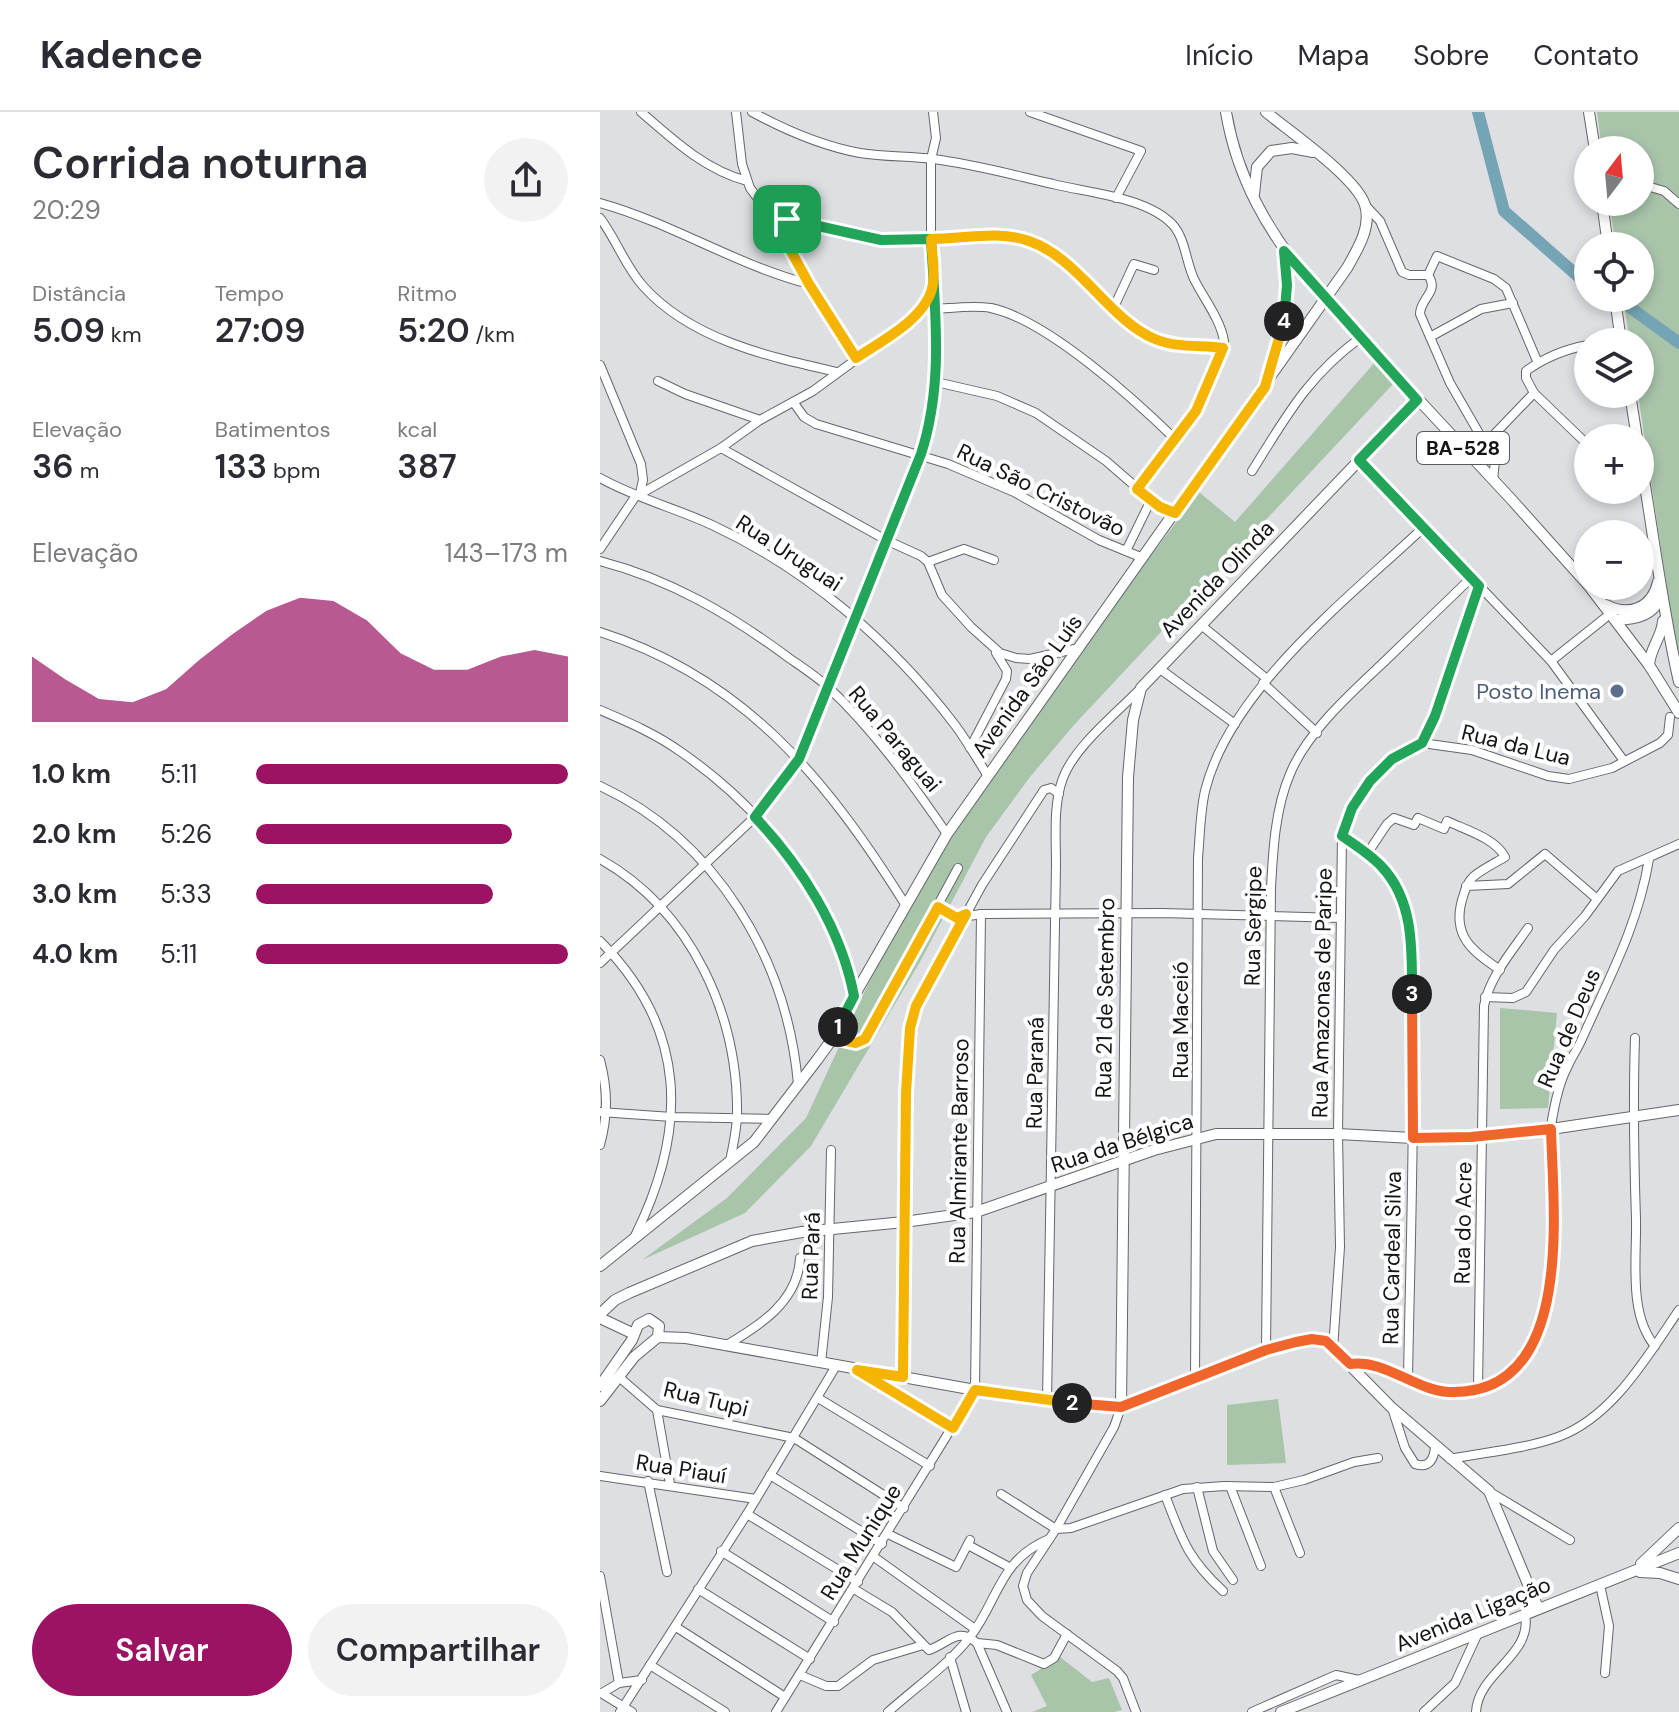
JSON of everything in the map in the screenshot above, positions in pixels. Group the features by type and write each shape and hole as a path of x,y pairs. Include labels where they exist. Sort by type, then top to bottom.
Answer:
{"main road":[{"name":"BA-528","path":"1226,112 1237,157 1254,200 1284,251 1574,570"},
{"path":"1266,112 1347,179 1365,206"},
{"path":"1589,112 1593,136"},
{"path":"1254,200 1256,173 1265,155 1282,148 1314,152"},
{"name":"Avenida São Luís","path":"600,1266 745,1149 772,1119 833,1038 905,904 947,834 1265,387 1353,257 1364,232 1365,206"},
{"path":"1265,387 1284,319 1287,285 1284,251"},
{"name":"Avenida Olinda","path":"1141,688 1417,400"},
{"path":"1648,504 1664,615 1679,682"},
{"path":"1605,604 1621,610 1646,605 1656,589 1659,568"},
{"path":"1617,620 1638,617 1655,607 1660,597 1661,583"},
{"name":"BA-528","path":"1601,600 1649,665 1674,715"},
{"path":"1649,665 1650,653 1662,631 1664,615"},
{"name":"Rua 21 de Setembro","path":"1121,1407 1129,748 1141,688"},
{"name":"Rua da Bélgica","path":"600,1316 615,1300 735,1246 770,1236 976,1212 1123,1161 1216,1134 1338,1134 1413,1138 1482,1136 1679,1110"},
{"path":"600,1316 634,1334"},
{"path":"600,1386 638,1325 645,1320 653,1320 658,1332"},
{"path":"658,1332 975,1390 1047,1401 1121,1407 1266,1350 1312,1339 1326,1341 1391,1407 1489,1491 1538,1608"},
{"path":"600,1401 658,1332"},
{"path":"1630,1573 1679,1528"},
{"name":"Avenida Ligação","path":"1281,1712 1679,1553"},
{"path":"1630,1573 1660,1573 1679,1579"}],"street":[{"path":"641,112 704,162 747,181"},
{"path":"736,112 747,181 757,200 774,220 809,284 856,358"},
{"path":"752,112 791,132 861,153 931,159 1116,198 1155,212 1175,227 1192,275 1223,334 1223,348 1204,394 1176,440 1137,489"},
{"path":"1030,112 1141,151 1116,198"},
{"path":"600,963 755,817 799,759 921,454 931,421 936,382 931,159 936,138 931,114"},
{"path":"1654,188 1664,191 1679,204"},
{"path":"600,203 753,266 809,284"},
{"path":"1365,206 1380,221 1402,272 1428,275"},
{"path":"600,218 641,284 676,314 696,326 762,354 837,372"},
{"path":"774,220 797,220 881,240 998,235 1030,241 1046,248 1126,319 1153,338 1178,344 1223,348"},
{"path":"1428,275 1437,256 1501,283 1513,303 1538,363"},
{"path":"1114,307 1133,266 1137,264 1154,270"},
{"path":"1428,275 1433,283 1432,290 1419,311 1450,383 1496,464 1493,480"},
{"path":"638,495 721,448 760,420 794,403 914,317 933,286"},
{"path":"1430,337 1481,309 1513,303"},
{"path":"936,309 990,308 1034,325 1127,395 1176,440"},
{"path":"1252,471 1310,382 1339,353 1360,338"},
{"path":"1574,350 1538,363 1525,375 1534,393 1574,432"},
{"path":"600,365 641,464 643,480 638,495 600,549"},
{"path":"658,381 685,394 760,420"},
{"path":"936,382 997,396 1036,413 1106,461 1151,500 1175,513"},
{"path":"1485,444 1534,393"},
{"name":"Rua São Cristovão","path":"794,403 804,417 816,424 921,454 1014,492 1099,540 1143,558"},
{"path":"721,448 928,562 942,595 994,649 1007,671 1006,679 970,748"},
{"path":"1359,460 1551,661 1624,761"},
{"name":"Rua Uruguai","path":"600,478 710,524 798,575 883,645 920,684 956,726 988,776"},
{"path":"1126,551 1151,500"},
{"name":"Rua Maceió","path":"1195,1379 1198,858 1205,791 1235,724 1284,658 1424,527"},
{"path":"928,562 964,549 994,560"},
{"name":"Rua Paraguai","path":"600,561 653,578 705,602 751,629 828,687 899,766 947,834"},
{"name":"Rua Sergipe","path":"1266,1350 1272,865 1283,790 1291,770 1344,700 1472,577"},
{"path":"1422,743 1435,716 1479,586"},
{"path":"1605,604 1605,618"},
{"path":"1551,661 1605,618 1617,620"},
{"path":"1201,625 1265,681 1317,733"},
{"path":"600,632 647,649 718,689 753,717 799,759 842,809 905,904"},
{"path":"994,649 1016,658 1030,659 1079,648"},
{"path":"1160,669 1235,724"},
{"name":"Avenida Olinda","path":"1059,794 1062,780 1074,757 1141,688"},
{"path":"600,710 651,733 682,752 755,817 798,869 822,909 841,953 854,996"},
{"name":"Rua da Lua","path":"1422,743 1472,750 1558,778 1580,778 1624,761 1664,740 1674,715"},
{"name":"Rua Amazonas de Paripe","path":"1333,1349 1340,1247 1338,1134 1342,836 1352,808 1370,781 1392,759 1422,743"},
{"path":"600,786 647,813 673,833 724,886 746,917 776,979 790,1029 798,1084"},
{"path":"903,1377 906,1093 911,1021 916,1006 982,885 1044,790 1051,788 1059,794"},
{"name":"Rua Paraná","path":"1047,1401 1059,794"},
{"path":"1367,854 1394,818 1414,825 1418,818 1444,829 1447,821 1488,840 1502,851 1505,857 1473,877 1466,886 1458,914 1462,934 1477,954 1500,970"},
{"name":"Rua Cardeal Silva","path":"1342,836 1382,867 1394,882 1403,900 1412,945 1413,1138 1408,1378"},
{"path":"1485,997 1513,998 1526,992 1554,950 1585,916 1618,871 1679,844"},
{"path":"1466,886 1508,884 1545,854 1597,899"},
{"path":"600,859 637,885 659,906 688,940 708,977 729,1032 737,1120 730,1163"},
{"name":"Rua de Deus","path":"1350,1364 1364,1362 1439,1391 1453,1392 1499,1381 1513,1370 1530,1349 1548,1302 1551,1129 1561,1081 1629,935 1643,894 1649,859"},
{"path":"833,1038 856,1043 865,1039 958,868"},
{"path":"938,907 957,918 966,914 1126,913 1341,918"},
{"name":"Rua Almirante Barroso","path":"975,1390 981,914"},
{"name":"Rua do Acre","path":"1478,1388 1485,997 1528,928"},
{"path":"600,941 638,990 664,1042 671,1078 672,1117 664,1160 635,1237"},
{"path":"1635,1038 1632,1118 1636,1278 1643,1326 1655,1346"},
{"path":"600,1060 605,1082 600,1145"},
{"path":"604,1112 737,1120 772,1119"},
{"path":"734,1136 745,1149"},
{"name":"Rua Pará","path":"821,1363 828,1297 831,1150"},
{"path":"647,1210 653,1222"},
{"path":"725,1346 758,1326 782,1305 792,1287 800,1258"},
{"path":"1450,1459 1523,1446 1558,1437 1574,1429 1610,1400 1655,1346 1679,1310"},
{"path":"642,1680 619,1683 601,1693 625,1710 836,1366"},
{"path":"857,1370 953,1428"},
{"name":"Rua Tupi","path":"619,1377 657,1410 794,1438"},
{"name":"Rua Munique","path":"776,1712 975,1390"},
{"path":"818,1398 930,1466"},
{"path":"1121,1407 1119,1419 1027,1573 1024,1593 1042,1616 1117,1671 1123,1678 1136,1712"},
{"path":"1391,1407 1412,1462 1420,1466 1433,1459 1435,1447"},
{"path":"657,1410 670,1484"},
{"path":"794,1438 904,1508"},
{"path":"1001,1494 1056,1529 1079,1527 1165,1495 1197,1487 1274,1487 1354,1462 1378,1458"},
{"path":"770,1475 882,1544"},
{"name":"Rua Piauí","path":"600,1476 756,1499"},
{"path":"648,1481 667,1572"},
{"path":"1230,1486 1261,1566"},
{"path":"1197,1487 1213,1551 1233,1580"},
{"path":"1274,1487 1300,1553"},
{"path":"1489,1491 1570,1540"},
{"path":"1165,1495 1195,1564 1223,1591"},
{"path":"747,1514 892,1612 929,1650 960,1634 974,1636 1044,1664 1054,1658 1067,1634"},
{"path":"888,1534 956,1567 969,1542 1009,1567"},
{"path":"888,1712 974,1636 1009,1567 1027,1550 1050,1539"},
{"path":"721,1551 834,1622"},
{"path":"874,1557 974,1636 1007,1712"},
{"path":"600,1576 619,1683"},
{"path":"1600,1585 1609,1626 1605,1673"},
{"path":"698,1589 810,1659"},
{"path":"1476,1712 1483,1687 1514,1653 1525,1630 1525,1614"},
{"path":"676,1627 785,1697"},
{"path":"1424,1712 1455,1683 1478,1633"},
{"path":"800,1675 826,1686 838,1686 873,1660 923,1645"},
{"path":"950,1657 966,1712"},
{"path":"650,1665 725,1712"},
{"path":"1252,1712 1336,1675 1359,1680"}],"green space":[{"path":"1597,112 1679,112 1677,656 1654,501 1654,424 1642,424 1640,408 1654,408 1654,328 1628,328 1625,312 1654,312 1654,232 1614,232 1611,216 1654,216 1654,136 1600,136"},
{"path":"1375,362 1394,383 1073,726 986,837 921,960 811,1146 745,1213 642,1260 727,1198 806,1118 905,905 946,836 1081,648 1199,492 1235,522"},
{"path":"1500,1008 1557,1013 1548,1108 1500,1109"},
{"path":"1278,1399 1286,1463 1227,1465 1227,1405"},
{"path":"1060,1657 1092,1682 1109,1678 1122,1710 1032,1712 1047,1706 1031,1675"}],"waterway":[{"path":"1478,112 1504,211 1574,273"},
{"path":"1636,312 1679,343"}],"place":[{"name":"Posto Inema","path":"1617,691"}],"route":[{"path":"787,219 774,220 809,284 856,358 902,327 922,308 933,286 931,239 998,235 1030,241 1046,248 1087,281 1126,319 1153,338 1178,344 1223,348 1196,411 1137,489 1164,510 1175,513 1265,387 1277,353 1284,319 1287,285 1284,251 1417,400 1359,460 1479,586 1435,716 1422,743 1380,769 1352,808 1342,836 1382,867 1394,882 1403,900 1409,924 1412,945 1413,1138 1471,1137 1551,1129 1553,1192 1548,1302 1530,1349 1513,1370 1499,1381 1464,1391 1439,1391 1364,1362 1350,1364 1326,1341 1312,1339 1266,1350 1121,1407 1047,1401 975,1390 953,1428 857,1370 903,1377 906,1093 910,1028 916,1006 966,914 952,917 938,907 865,1039 856,1043 833,1038 854,996 851,981 822,909 798,869 755,817 799,759 921,454 933,411 936,382 936,309 931,239 881,240 787,219"}]}
